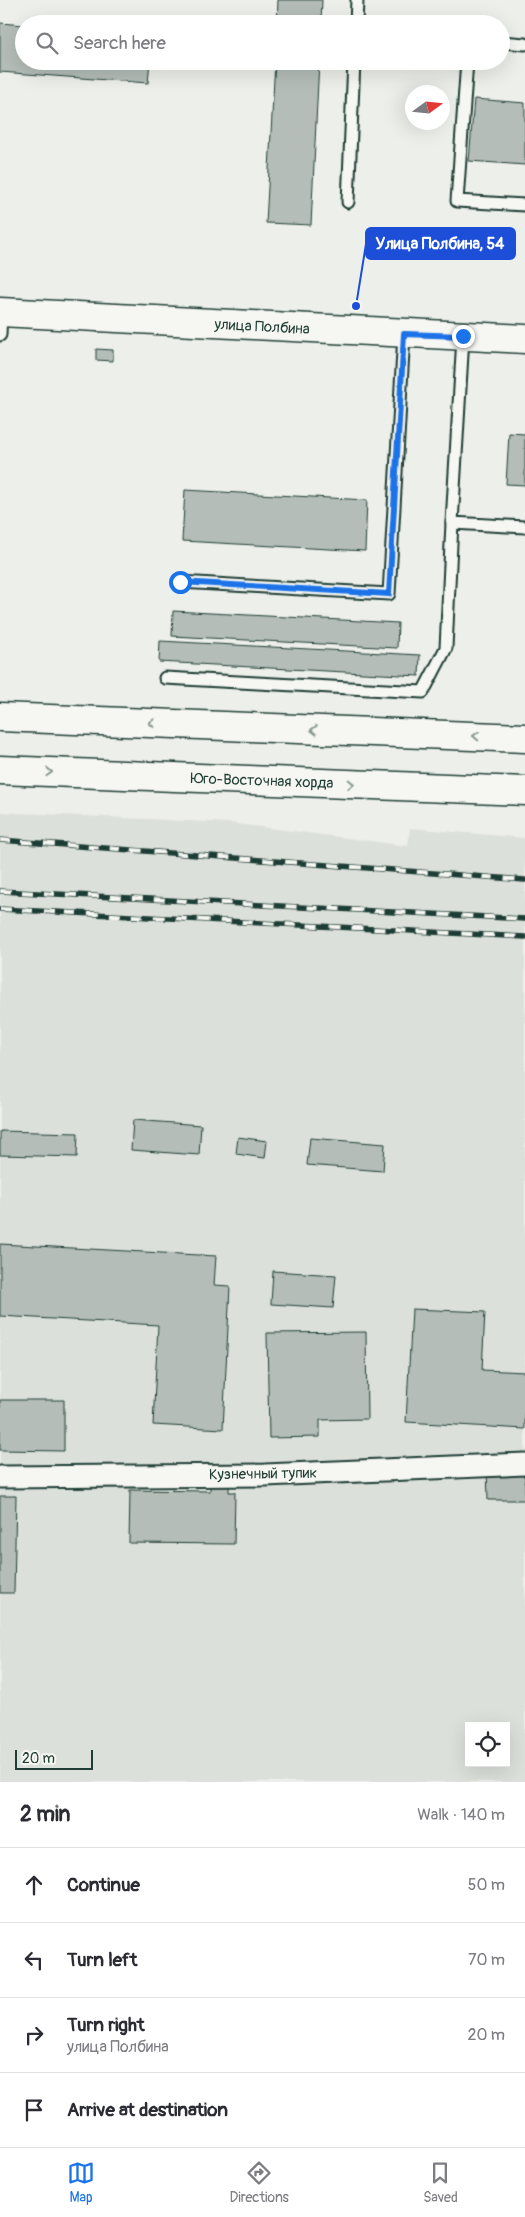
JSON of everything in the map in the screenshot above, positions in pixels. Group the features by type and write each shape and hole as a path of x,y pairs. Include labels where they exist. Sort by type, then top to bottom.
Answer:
{"main road":[{"name":"улица Полбина","path":"0,320 525,339"},
{"path":"0,717 525,738"},
{"name":"Юго-Восточная хорда","path":"0,770 525,791"}],"street":[{"name":"Кузнечный тупик","path":"0,1477 265,1475 525,1464"}],"lane":[{"path":"356,15 357,0"},
{"path":"510,43 525,44"},
{"path":"348,202 354,70"},
{"path":"466,70 457,201 525,206"},
{"path":"180,582 389,594 404,334"},
{"path":"165,678 422,692 446,648 463,336"},
{"path":"452,523 525,527"}],"shaded area":[{"path":"0,812 230,823 408,846 410,828 525,838 525,1782 0,1782"}],"building":[{"path":"278,0 322,0 321,15 277,15"},
{"path":"0,23 15,24 15,70 149,70 148,83 0,72"},
{"path":"274,70 319,70 311,225 266,223"},
{"path":"474,99 525,103 525,165 469,161"},
{"path":"96,349 113,350 113,361 96,360"},
{"path":"509,433 525,434 525,485 506,484"},
{"path":"185,490 367,500 365,551 182,541"},
{"path":"173,611 398,623 397,648 172,636"},
{"path":"160,641 420,655 419,676 159,662"},
{"path":"133,1120 201,1125 199,1155 131,1150"},
{"path":"0,1131 78,1133 77,1157 0,1155"},
{"path":"238,1137 267,1141 265,1158 236,1154"},
{"path":"310,1138 385,1144 383,1171 307,1165"},
{"path":"0,1244 216,1256 214,1285 230,1286 223,1429 153,1425 158,1325 0,1316"},
{"path":"273,1271 336,1275 333,1308 271,1304"},
{"path":"412,1309 485,1312 482,1370 525,1372 525,1429 406,1422"},
{"path":"366,1332 367,1419 320,1420 320,1437 269,1438 267,1333"},
{"path":"0,1400 64,1400 64,1451 0,1450"},
{"path":"487,1469 525,1469 525,1500 488,1500"},
{"path":"210,1480 229,1480 229,1492 235,1492 234,1544 129,1543 130,1490 210,1491"},
{"path":"0,1496 16,1496 14,1593 0,1593"}],"railway":[{"path":"0,840 525,880"},
{"path":"0,891 525,919"},
{"path":"0,909 525,937"}],"place":[{"name":"Улица Полбина, 54","path":"356,306"}],"route":[{"path":"180,582 389,594 404,334 463,336"}]}
